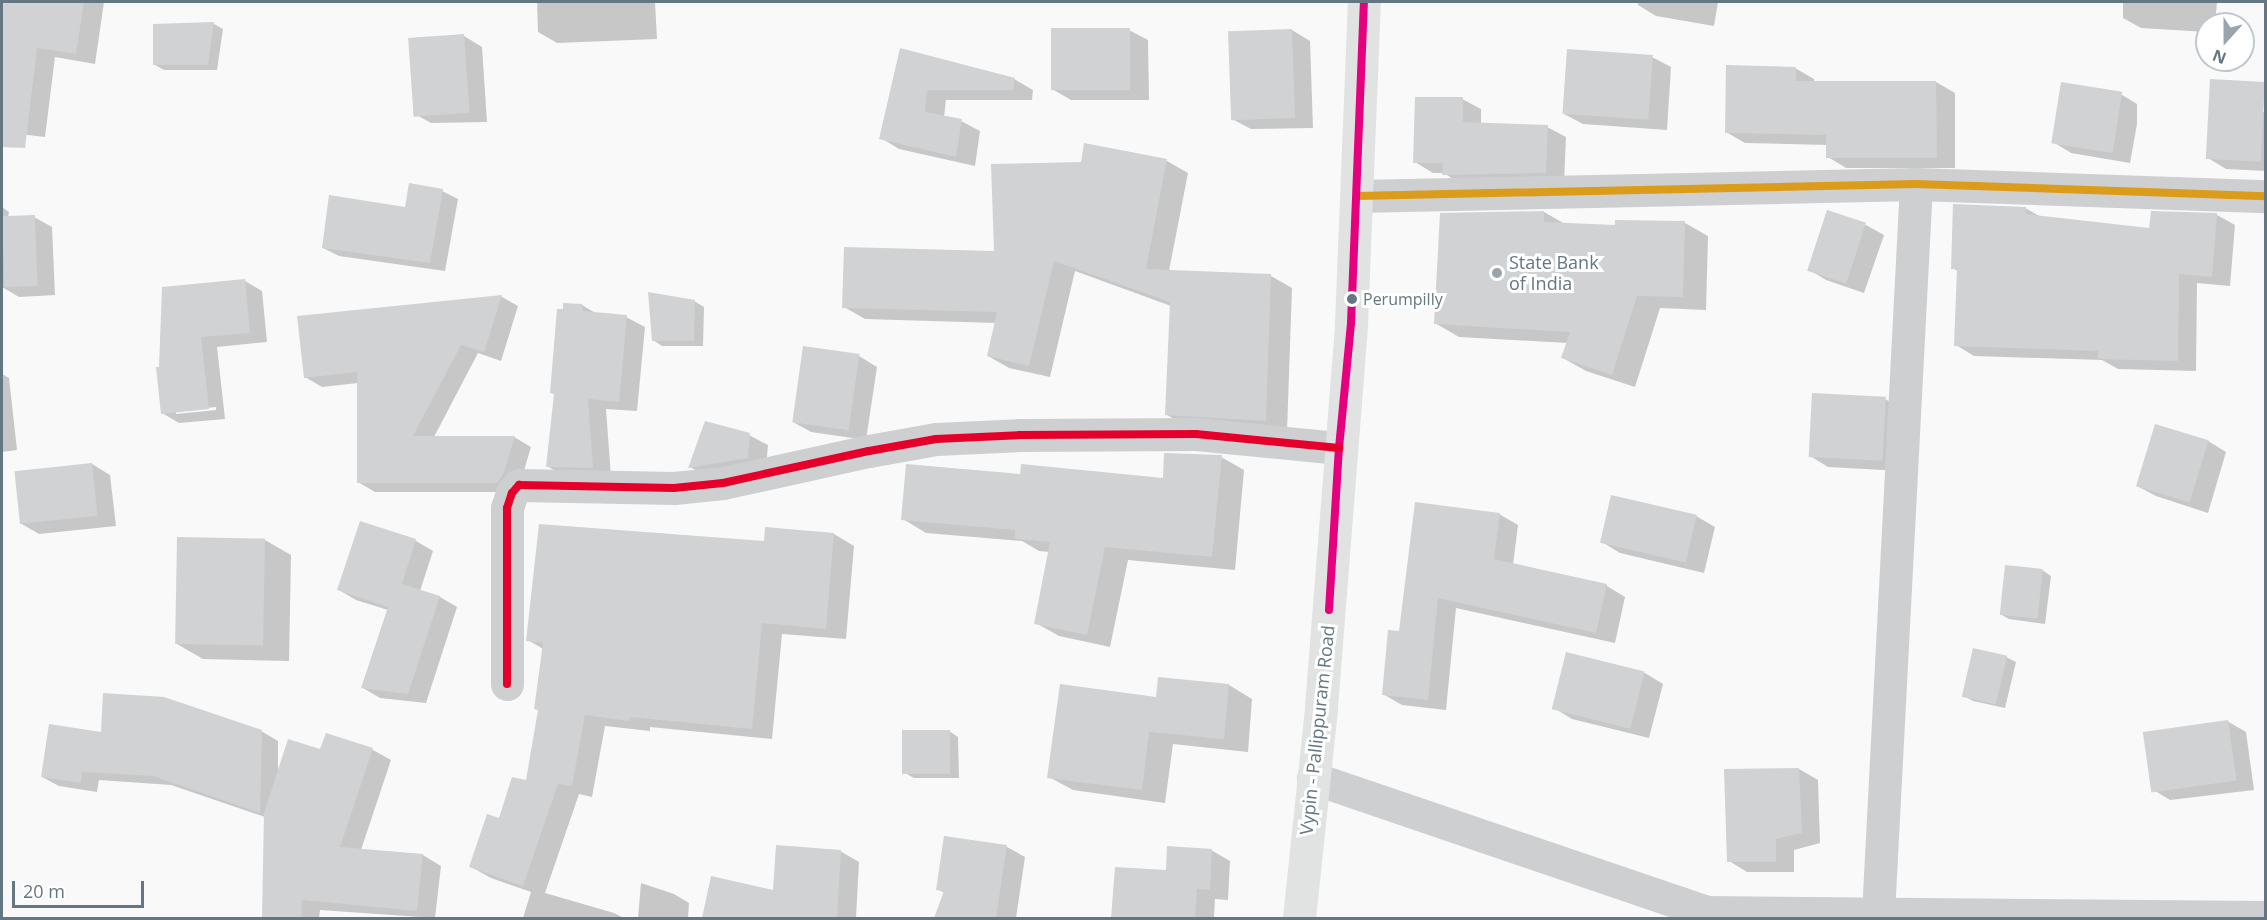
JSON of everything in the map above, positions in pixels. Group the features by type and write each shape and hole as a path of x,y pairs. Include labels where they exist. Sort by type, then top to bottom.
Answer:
{"main road":[{"name":"Vypin - Pallippuram Road","path":"1299,918 1335,546 1339,448 1351,323 1364,2"}],"street":[{"path":"1878,914 1916,184"},
{"path":"1357,196 1916,184 2265,196"},
{"path":"507,684 507,508 512,493 519,485 674,488 723,483 869,451 936,439 1008,435 1196,434 1339,448"},
{"path":"1313,778 1706,912 2265,917"}],"building":[{"path":"2,2 84,2 76,54 37,48 25,148 2,147"},
{"path":"214,22 208,65 153,65 153,24"},
{"path":"1051,28 1130,28 1130,90 1051,90"},
{"path":"1292,29 1295,118 1231,120 1228,31"},
{"path":"464,34 470,113 414,117 408,38"},
{"path":"900,48 1015,78 1013,90 927,90 925,112 962,119 956,157 879,139"},
{"path":"1567,49 1653,55 1648,120 1562,114"},
{"path":"1726,65 1796,67 1796,81 1936,81 1937,158 1826,158 1826,135 1725,133"},
{"path":"2210,79 2265,82 2261,162 2206,159"},
{"path":"2061,82 2122,92 2113,153 2051,143"},
{"path":"1415,97 1463,97 1463,122 1548,125 1546,173 1442,175 1443,163 1413,163"},
{"path":"1084,143 1167,159 1146,269 1271,274 1266,421 1165,415 1170,302 1054,261 1029,366 987,356 997,312 842,308 844,247 994,251 991,164 1081,162"},
{"path":"409,183 443,189 430,263 322,248 329,195 405,207"},
{"path":"1953,204 2026,207 2026,214 2149,228 2151,211 2217,213 2212,277 2179,274 2178,361 2098,359 2098,351 1954,346 1957,269 1951,269"},
{"path":"1827,210 1866,223 1846,284 1807,271"},
{"path":"1544,211 1544,222 1615,225 1615,220 1685,221 1683,297 1637,296 1612,375 1561,358 1570,332 1434,324 1440,213"},
{"path":"35,215 37,286 4,287 2,216"},
{"path":"245,279 250,333 201,337 209,409 161,414 156,367 159,367 162,287"},
{"path":"648,292 695,300 694,341 652,341"},
{"path":"502,295 484,352 461,345 413,436 515,436 503,475 497,483 357,483 357,372 304,378 297,316"},
{"path":"563,303 582,304 583,311 627,315 619,402 588,399 593,468 546,467 554,394 550,393 557,309 563,309"},
{"path":"803,346 859,354 849,430 792,422"},
{"path":"1812,393 1886,397 1883,461 1809,457"},
{"path":"705,421 750,433 748,458 688,468"},
{"path":"2155,424 2209,440 2190,503 2136,486"},
{"path":"1164,453 1222,455 1212,557 1105,547 1087,635 1034,624 1050,542 1015,539 1015,530 901,520 906,464 1020,474 1021,464 1163,478"},
{"path":"92,463 98,516 20,524 14,471"},
{"path":"1611,495 1697,515 1686,563 1600,543"},
{"path":"1415,502 1500,513 1494,559 1607,584 1596,633 1438,598 1428,700 1382,695 1388,630 1399,631"},
{"path":"360,521 416,539 402,584 440,596 408,694 361,688 388,607 337,590"},
{"path":"539,524 764,541 765,527 834,533 826,629 762,623 752,729 630,717 629,721 585,715 572,786 558,784 523,886 469,867 487,814 499,818 512,777 526,780 538,710 534,709 543,643 526,641"},
{"path":"177,537 265,539 263,646 175,644"},
{"path":"2005,565 2043,569 2038,619 2000,615"},
{"path":"1973,648 2007,656 1996,705 1962,697"},
{"path":"1566,652 1645,672 1630,729 1552,709"},
{"path":"1158,677 1229,684 1224,739 1149,732 1142,790 1047,778 1060,684 1156,697"},
{"path":"103,693 164,697 262,730 260,813 153,776 82,772 81,783 41,777 49,724 101,732"},
{"path":"2228,720 2236,780 2151,792 2143,732"},
{"path":"902,730 950,730 950,774 902,774"},
{"path":"326,733 373,748 340,847 423,854 417,911 302,900 301,918 262,918 264,813 288,739 320,749"},
{"path":"1799,768 1802,833 1776,839 1776,862 1727,862 1724,769"},
{"path":"944,836 1007,845 996,918 934,918 944,891 936,890"},
{"path":"776,845 841,850 837,918 702,918 711,876 773,890"},
{"path":"1167,846 1212,849 1210,890 1197,889 1195,918 1111,918 1115,867 1166,870"}],"transit line":[{"path":"1329,610 1339,448 1351,323 1364,2"},
{"path":"1357,196 1916,184 2266,196"},
{"path":"507,684 507,508 512,493 519,485 674,488 723,483 869,451 936,439 1020,435 1196,434 1339,448"}],"place":[{"name":"State Bank of India","path":"1497,273"},
{"name":"Perumpilly","path":"1352,299"}]}
